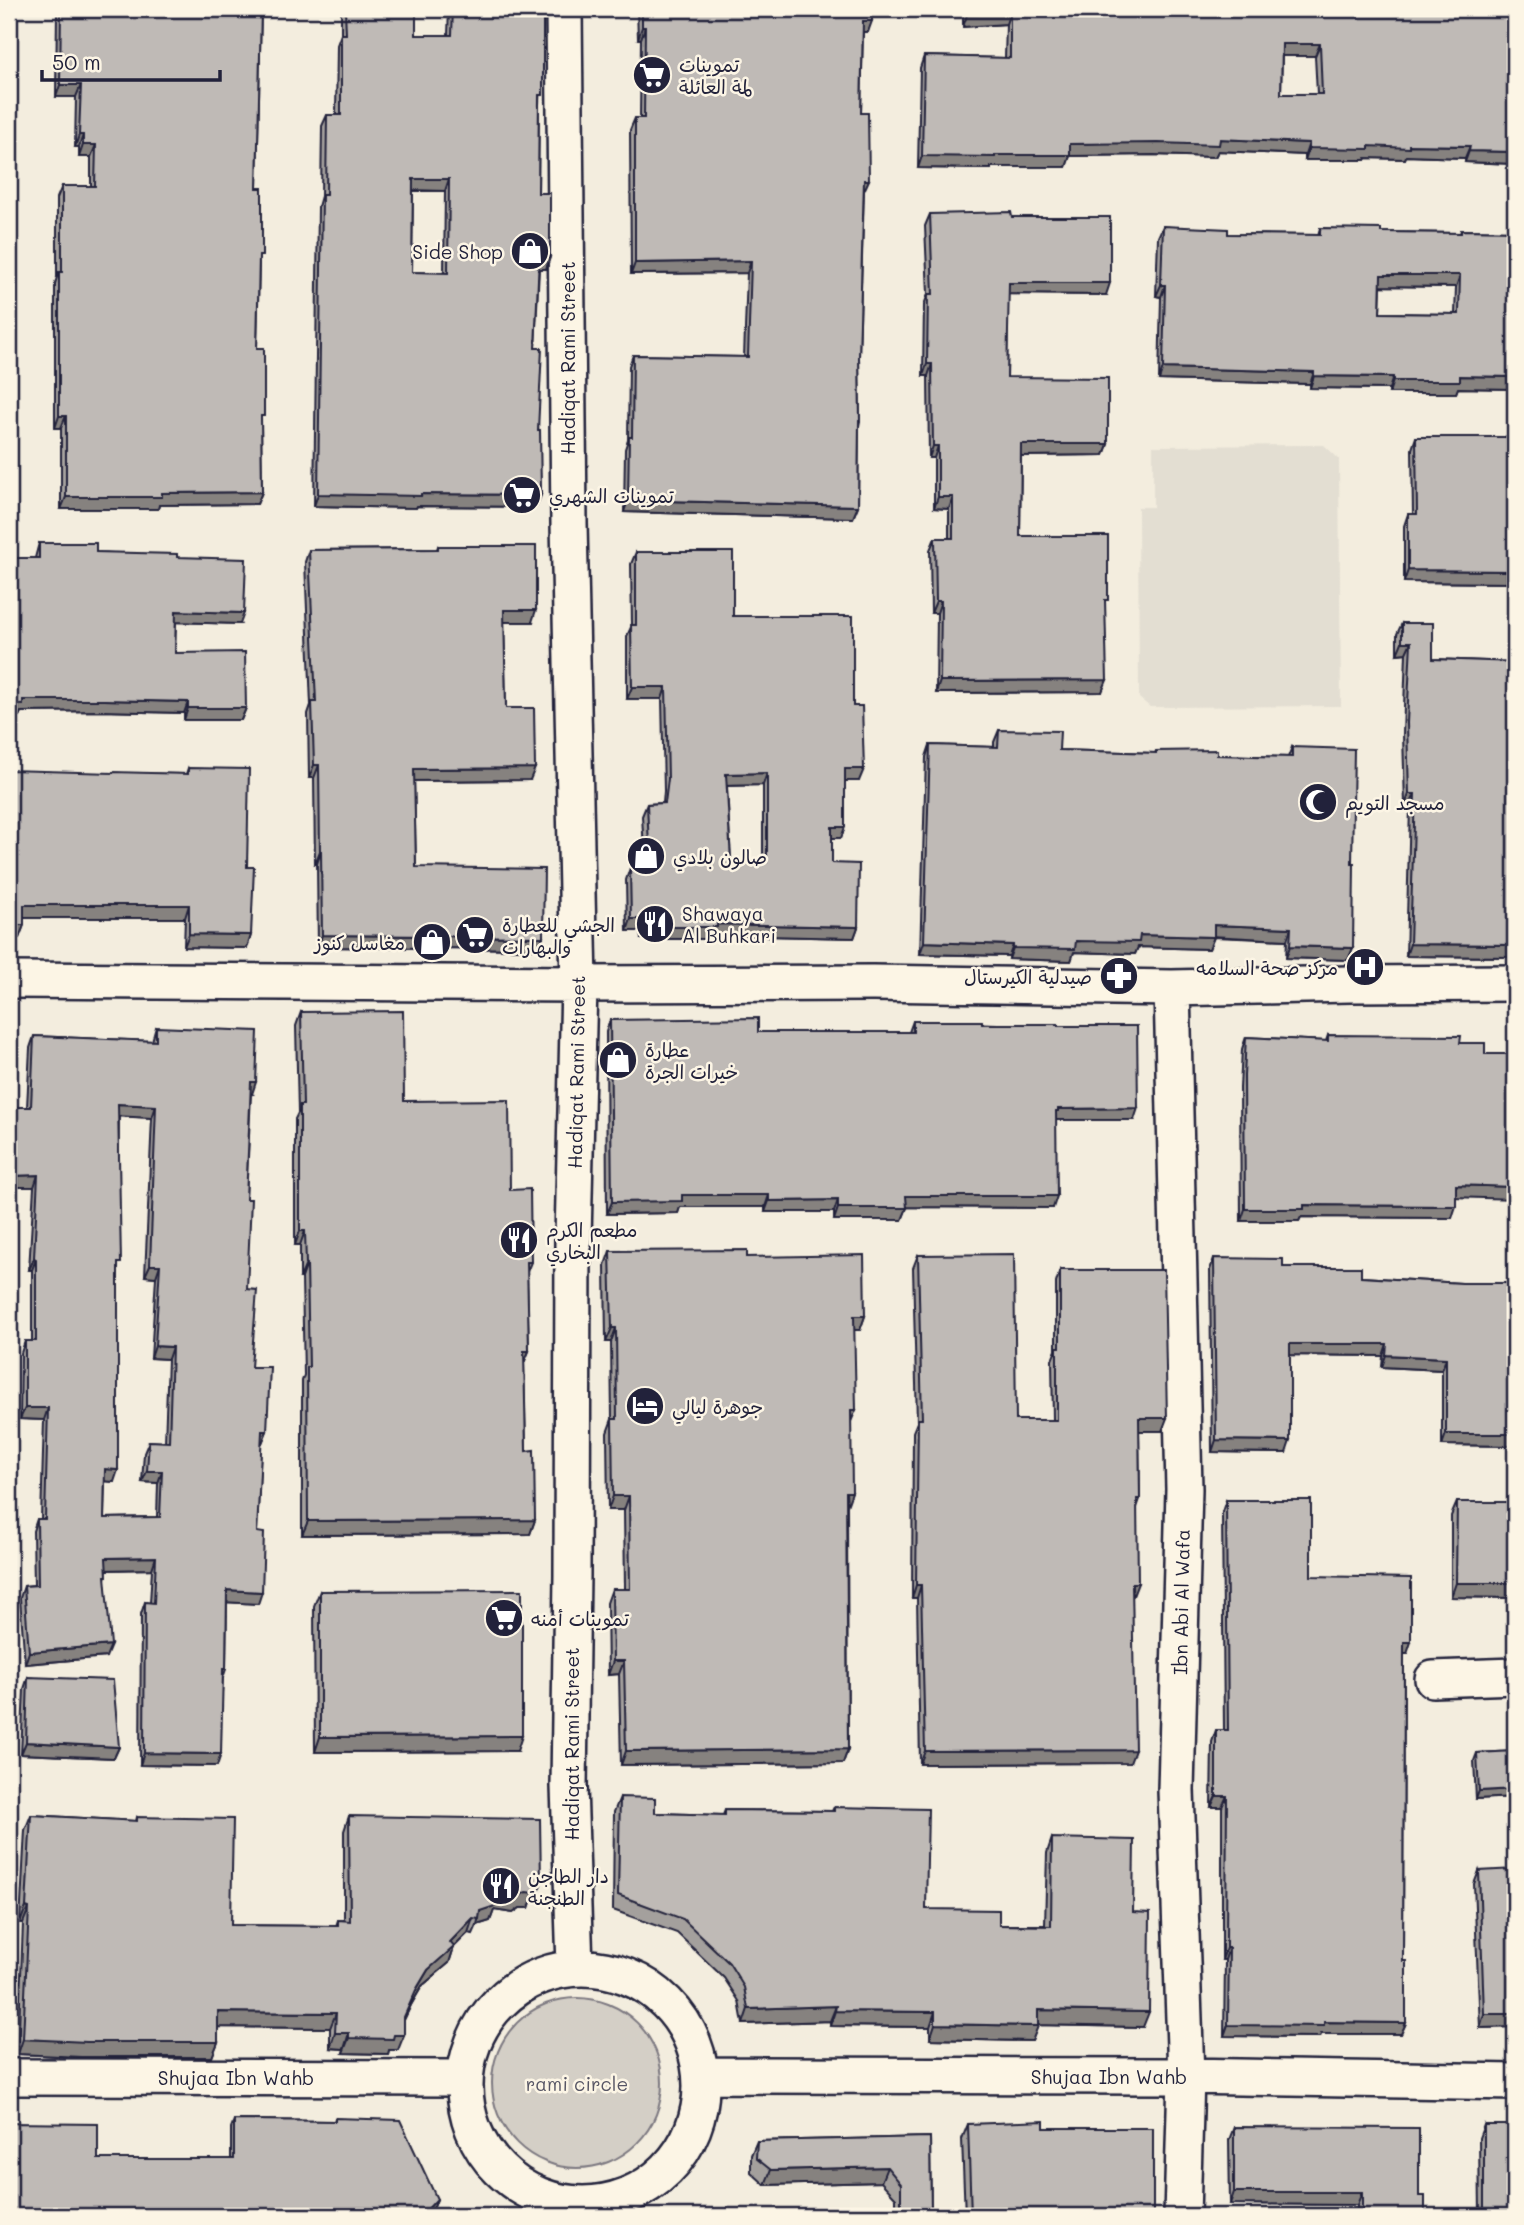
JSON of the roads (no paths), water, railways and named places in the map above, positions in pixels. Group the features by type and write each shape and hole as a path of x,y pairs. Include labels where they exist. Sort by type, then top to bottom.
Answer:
{"street":[{"name":"Hadiqat Rami Street","path":"565,9 569,523 579,984 573,1239 569,1786 575,1967"},
{"path":"9,981 873,983 1172,988 1515,983"},
{"name":"Ibn Abi Al Wafa","path":"1172,988 1184,1489 1177,1790 1186,2076 1182,2216"},
{"path":"1433,1679 1515,1676"},
{"path":"575,1967 621,1973 661,1995 690,2031 703,2075 695,2130 663,2176 613,2203 565,2210 506,2179 472,2133 463,2078 473,2036 498,2001 534,1977 575,1967"},
{"name":"Shujaa Ibn Wahb","path":"703,2075 1186,2076 1515,2082"},
{"name":"Shujaa Ibn Wahb","path":"9,2077 463,2078"}],"place":[{"name":"تموينات لمة العائلة","path":"652,75"},
{"name":"Side Shop","path":"530,251"},
{"name":"تموينات الشهري","path":"522,495"},
{"name":"مسجد التويم","path":"1318,802"},
{"name":"صالون بلادي","path":"646,856"},
{"name":"Shawaya Al Buhkari","path":"655,924"},
{"name":"الجشي للعطارة والبهارات","path":"475,935"},
{"name":"مغاسل كنوز","path":"432,942"},
{"name":"مركز صحة السلامه","path":"1365,967"},
{"name":"صيدلية الكيرستال","path":"1119,976"},
{"name":"عطارة خيرات الجرة","path":"618,1060"},
{"name":"مطعم الكرم البخاري","path":"519,1240"},
{"name":"جوهرة ليالي","path":"645,1406"},
{"name":"تموينات أمنه","path":"504,1618"},
{"name":"دار الطاجن الطنجنة","path":"501,1886"}],"park label":[{"name":"rami circle","path":"577,2083"}]}
